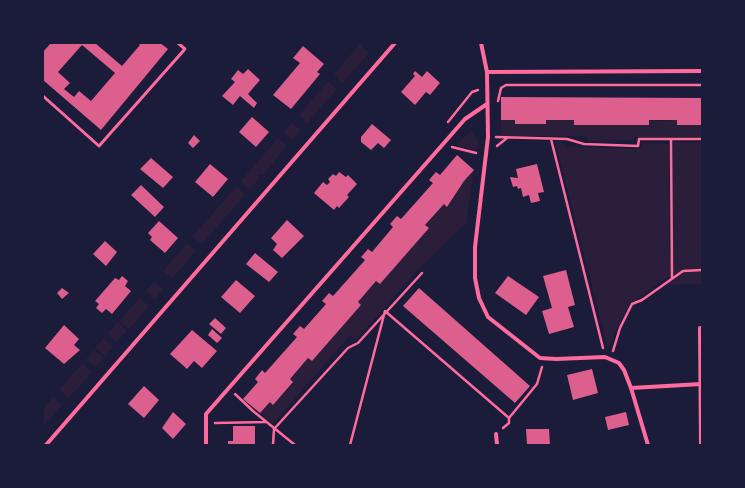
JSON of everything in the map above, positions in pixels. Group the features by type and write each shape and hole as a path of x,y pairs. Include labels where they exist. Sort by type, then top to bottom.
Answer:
{"street":[{"path":"46,445 395,43"},
{"path":"481,43 487,72 488,137 475,247 475,278 479,298 488,317 534,354 544,359 605,357 619,363 624,370 631,388 648,445"},
{"path":"487,72 702,71"},
{"path":"206,445 206,414 465,119 487,104"},
{"path":"700,328 701,445"},
{"path":"631,388 700,384"},
{"path":"496,434 496,445"}],"lane":[{"path":"43,96 99,146 185,49 178,43"}],"path":[{"path":"498,106 501,88 506,85 702,85"},
{"path":"498,130 498,138"},
{"path":"488,137 567,139 584,144 638,146 639,139 702,139"},
{"path":"671,138 672,277"},
{"path":"551,139 605,357"},
{"path":"452,147 477,153"},
{"path":"610,359 620,328 632,304 642,300 672,277 683,271 702,270"},
{"path":"273,445 274,429 348,348 358,343 385,311 422,273"},
{"path":"385,311 509,418"},
{"path":"350,445 385,311"},
{"path":"496,434 509,423 509,418 537,384 544,359"},
{"path":"229,388 274,429 295,445"},
{"path":"206,424 266,422"}],"shaded area":[{"path":"360,44 369,53 342,83 334,74"},
{"path":"328,81 337,89 307,123 299,115"},
{"path":"501,120 515,120 516,124 546,124 546,120 574,120 574,124 677,120 677,125 702,125 702,137 634,137 634,140 588,141 587,136 501,136"},
{"path":"292,123 301,130 293,140 283,133"},
{"path":"471,131 478,140 478,150 456,145"},
{"path":"278,138 287,146 263,175 258,174 259,179 251,188 248,188 241,181"},
{"path":"555,141 565,144 565,147 642,149 643,143 669,144 669,254 673,253 673,142 702,142 702,284 669,285 668,277 629,304 608,348"},
{"path":"474,170 466,223 415,273 356,340 350,335 273,424 260,413 270,402 273,405 293,383 290,379 308,358 312,361 361,305 358,302 376,281 380,284 429,228 425,225 444,204 448,206 464,181"},
{"path":"237,186 243,192 244,196 202,244 192,237"},
{"path":"187,243 196,251 172,279 163,271"},
{"path":"154,282 163,289 155,299 146,291"},
{"path":"140,298 149,306 129,329 119,321"},
{"path":"118,322 127,331 117,342 107,334"},
{"path":"104,338 113,347 105,356 96,347"},
{"path":"94,350 104,358 96,367 86,359"},
{"path":"82,363 92,372 69,398 59,390"},
{"path":"53,397 62,405 43,427 43,409"}],"building":[{"path":"51,43 95,43 122,66 140,45 137,43 160,43 168,49 101,130 43,80 43,52","holes":["82,45 115,73 91,101 79,91 74,97 64,89 70,83 58,72"]},
{"path":"303,46 324,64 317,72 320,74 291,109 273,95 300,63 293,58"},
{"path":"248,69 260,80 248,94 257,103 254,108 240,96 233,105 222,96 235,82 231,79 238,70 243,74"},
{"path":"415,71 422,77 427,71 440,83 430,95 426,92 415,105 401,92 415,76 413,74"},
{"path":"501,97 702,98 702,125 677,125 677,120 649,120 649,125 574,125 574,120 546,120 546,124 515,124 515,120 501,120"},
{"path":"252,117 269,132 256,147 239,132"},
{"path":"372,124 391,140 384,148 378,143 371,150 361,142 361,137"},
{"path":"194,135 200,141 193,148 188,143"},
{"path":"457,155 474,170 464,181 447,207 444,204 425,225 429,228 380,284 376,281 358,302 361,305 312,361 308,358 290,379 293,382 273,405 270,402 260,413 243,399 258,382 255,379 262,370 265,373 297,337 293,334 300,326 304,329 326,304 322,301 329,293 333,296 365,260 361,257 368,249 372,252 393,227 390,224 397,216 401,219 433,183 429,180 436,172 440,175"},
{"path":"151,158 173,177 163,188 140,169"},
{"path":"210,164 228,179 213,197 195,182"},
{"path":"537,164 544,192 538,193 540,201 531,203 529,195 523,197 521,188 518,189 517,186 513,187 510,177 518,178 516,169"},
{"path":"339,172 346,177 348,175 357,184 347,195 349,197 339,208 337,206 334,210 314,193 323,182 327,185 330,182 328,179 333,174 336,176"},
{"path":"141,185 164,207 155,217 131,195"},
{"path":"287,220 304,236 282,258 273,250 277,244 271,238"},
{"path":"159,221 178,238 165,253 150,240 152,237 148,233"},
{"path":"105,241 117,252 106,266 93,254"},
{"path":"255,253 278,272 269,282 246,264"},
{"path":"566,270 575,305 568,307 574,327 549,334 542,311 552,308 543,276"},
{"path":"122,276 128,281 125,286 131,291 112,314 106,309 102,313 96,308 99,304 95,301 115,278 119,280"},
{"path":"508,276 539,297 526,315 495,293"},
{"path":"236,280 255,296 240,313 221,297"},
{"path":"62,288 69,293 62,299 57,293"},
{"path":"419,288 530,386 515,403 403,306"},
{"path":"215,318 226,328 221,334 209,324"},
{"path":"64,325 79,339 74,345 80,350 64,364 45,348"},
{"path":"212,329 222,338 217,343 208,335"},
{"path":"192,330 217,351 202,368 194,361 187,369 170,354"},
{"path":"592,369 598,393 573,400 567,375"},
{"path":"144,386 159,400 144,418 128,404"},
{"path":"173,412 186,424 173,439 162,428"},
{"path":"626,412 629,425 608,430 605,417"},
{"path":"233,426 255,426 255,445 228,445 228,441 233,441"},
{"path":"526,429 549,429 550,445 527,445"}]}
